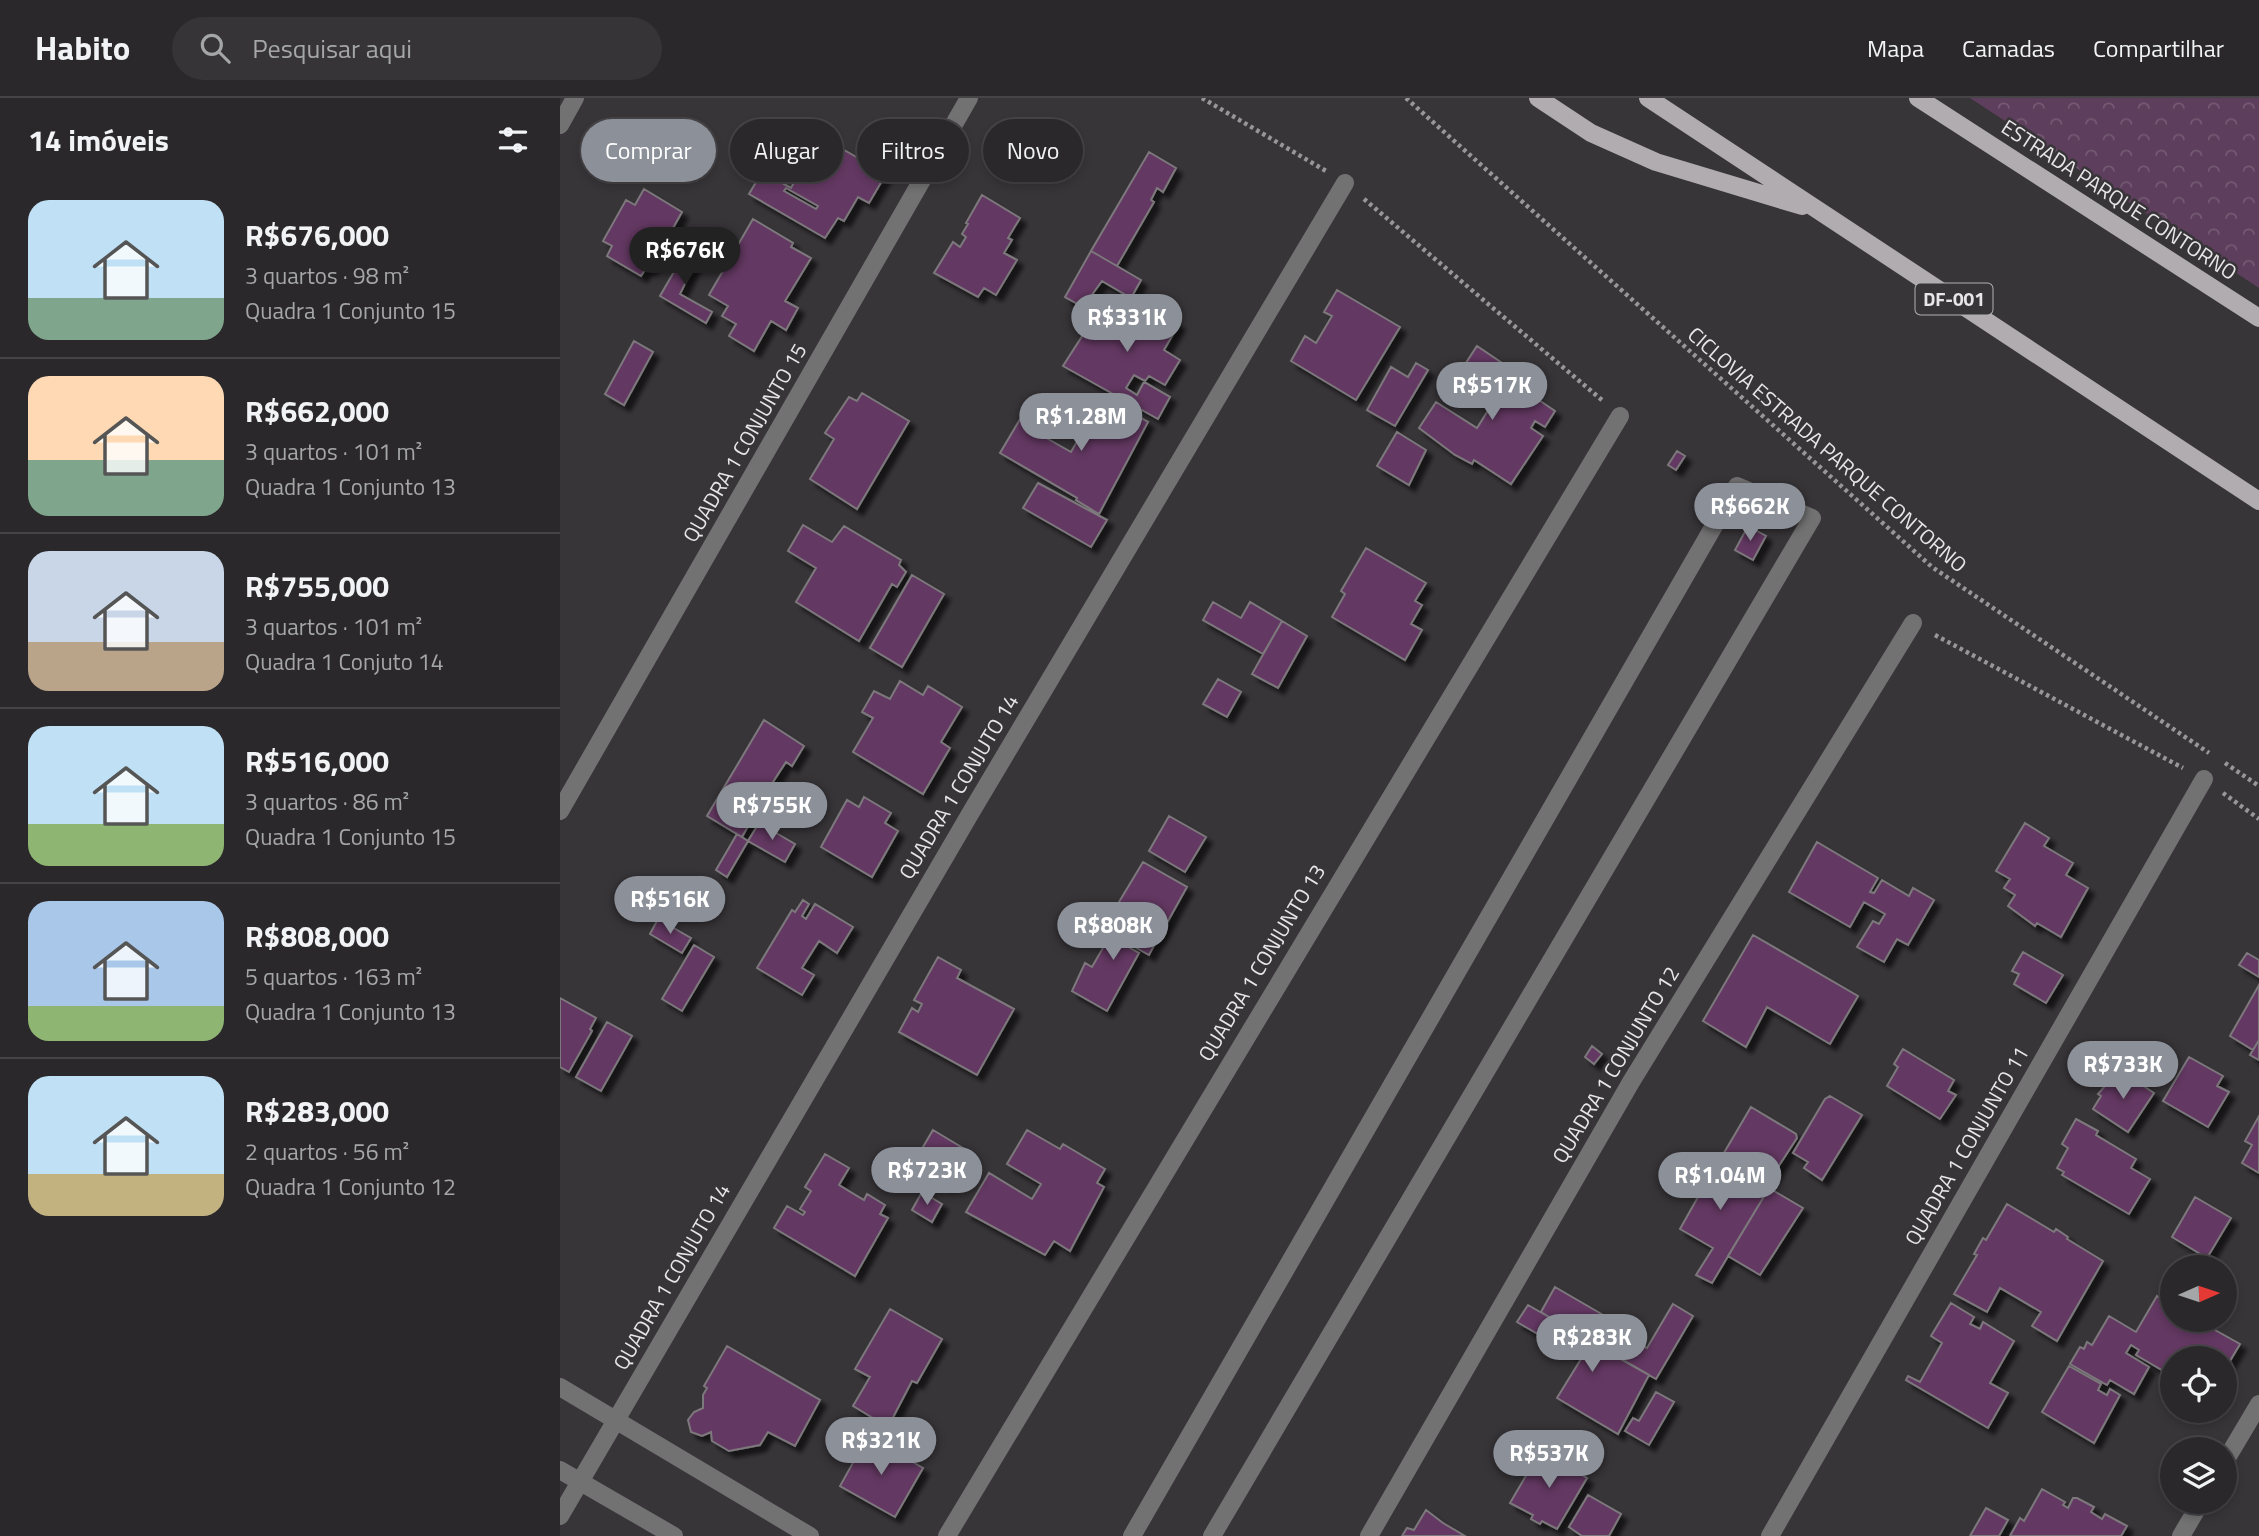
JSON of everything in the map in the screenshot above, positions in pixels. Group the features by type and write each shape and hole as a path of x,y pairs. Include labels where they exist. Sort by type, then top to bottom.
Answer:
{"main road":[{"path":"1538,98 1591,133 1656,162 1821,212"},
{"name":"DF-001","path":"1648,98 2259,502"},
{"name":"ESTRADA PARQUE CONTORNO","path":"1918,98 2259,318"}],"street":[{"path":"560,125 575,98"},
{"name":"QUADRA 1 CONJUNTO 15","path":"560,811 969,98"},
{"name":"QUADRA 1 CONJUTO 14","path":"560,1516 1345,183"},
{"name":"QUADRA 1 CONJUNTO 13","path":"947,1536 1420,744 1589,471 1620,416"},
{"path":"1132,1536 1737,486 1812,518 1212,1536"},
{"name":"QUADRA 1 CONJUNTO 12","path":"1369,1536 1631,1082 1913,623"},
{"name":"QUADRA 1 CONJUNTO 11","path":"1770,1536 2204,779"},
{"path":"560,1387 616,1417 810,1536"},
{"path":"2237,1441 2259,1404"},
{"path":"560,1470 674,1536"},
{"path":"2181,1536 2194,1514"}],"path":[{"path":"1202,98 1345,183 1620,416"},
{"name":"CICLOVIA ESTRADA PARQUE CONTORNO","path":"1406,98 1932,567 2259,786"},
{"path":"1913,623 2204,779 2259,819"}],"green space":[{"path":"1970,98 2259,98 2259,288 2244,278"}],"building":[{"path":"843,149 857,157 857,182 881,182 869,203 858,197 844,221 838,218 825,238 749,194 756,182 780,182 791,188 794,182 843,182","holes":["786,188 818,206 816,209 784,191"]},
{"path":"1149,152 1176,168 1163,192 1157,188 1151,200 1154,202 1117,266 1091,251"},
{"path":"644,189 682,212 650,269 647,267 641,276 607,256 612,246 603,241 626,200 635,205"},
{"path":"982,195 1020,218 1008,238 1012,240 1004,253 1017,260 996,295 984,288 978,297 934,273 953,242 960,247 966,237 962,234 968,224 966,223"},
{"path":"753,219 793,243 791,247 811,258 785,301 798,308 786,330 771,321 754,351 729,336 736,324 722,316 728,306 709,295"},
{"path":"689,246 700,253 680,294 712,312 706,323 660,296"},
{"path":"1091,251 1141,280 1131,298 1102,281 1083,307 1065,297"},
{"path":"1337,290 1400,327 1356,400 1291,361 1305,336 1316,343 1332,316 1324,312"},
{"path":"1122,297 1156,316 1158,312 1179,324 1164,350 1180,360 1165,385 1149,376 1145,381 1134,375 1126,388 1137,395 1144,382 1170,397 1158,419 1063,366 1097,313 1101,315 1108,303 1117,308"},
{"path":"634,341 653,352 624,405 605,394"},
{"path":"1477,346 1517,373 1507,387 1527,400 1530,394 1555,411 1545,427 1535,421 1531,428 1543,436 1511,484 1474,460 1472,464 1455,455 1419,428 1436,402 1477,428 1497,396 1460,372"},
{"path":"1416,363 1428,370 1395,426 1367,410 1391,367 1408,377"},
{"path":"862,393 909,421 857,509 810,479 834,439 825,433 849,397 857,401"},
{"path":"1103,396 1148,422 1099,514 1000,453 1022,416 1045,429 1041,435 1071,452"},
{"path":"1397,432 1426,450 1409,485 1377,466"},
{"path":"1677,451 1685,456 1676,470 1668,465"},
{"path":"1038,483 1107,520 1091,547 1023,508"},
{"path":"803,525 832,542 844,526 901,560 899,565 906,572 897,587 892,584 859,641 796,602 816,568 788,551"},
{"path":"1748,526 1766,536 1753,560 1735,550"},
{"path":"1366,548 1426,583 1415,601 1422,605 1411,624 1422,630 1405,660 1332,617 1345,594 1341,591"},
{"path":"912,575 944,594 902,667 870,648"},
{"path":"1213,602 1241,618 1250,602 1282,621 1263,654 1203,620"},
{"path":"1282,621 1307,636 1278,688 1252,674"},
{"path":"1218,679 1241,692 1227,717 1203,704"},
{"path":"900,681 923,695 928,686 962,707 941,742 950,748 923,794 853,752 873,718 862,712 874,691 890,699"},
{"path":"764,720 804,746 792,766 786,762 773,782 780,786 759,823 752,819 742,837 707,816"},
{"path":"864,797 891,813 885,823 898,831 872,877 821,847 847,800 859,807"},
{"path":"1169,816 1206,837 1185,872 1149,851"},
{"path":"759,823 795,844 785,862 748,841"},
{"path":"2025,823 2049,838 2044,846 2073,863 2066,875 2088,888 2061,937 2037,923 2035,926 2008,906 2015,895 2004,888 2010,879 1996,871"},
{"path":"737,834 748,841 727,877 716,870"},
{"path":"1817,842 1878,878 1870,892 1874,893 1882,880 1909,896 1913,888 1934,900 1908,945 1897,939 1884,962 1857,947 1873,921 1879,924 1885,914 1864,902 1850,927 1789,892"},
{"path":"1143,862 1187,887 1158,939 1113,912"},
{"path":"803,900 809,904 802,916 806,919 815,904 853,927 837,953 819,941 802,968 814,975 802,995 757,968 792,910 795,912"},
{"path":"1113,912 1158,938 1149,955 1131,945 1130,948 1139,953 1107,1011 1072,991 1085,963 1092,967 1111,934 1102,930"},
{"path":"658,919 691,938 682,953 650,934"},
{"path":"1753,935 1858,996 1830,1044 1767,1007 1746,1047 1703,1021"},
{"path":"694,945 714,957 682,1011 662,999"},
{"path":"2023,952 2063,975 2046,1003 2014,984 2019,974 2012,971"},
{"path":"2247,953 2259,960 2259,977 2239,965"},
{"path":"938,957 961,970 957,978 1014,1009 977,1075 899,1032 912,1008 918,1012 922,1004 914,1000"},
{"path":"2259,985 2259,1040 2253,1050 2230,1036"},
{"path":"560,998 596,1018 590,1029 592,1031 569,1072 560,1067"},
{"path":"607,1022 632,1036 601,1091 576,1077"},
{"path":"2259,1040 2259,1060 2250,1055"},
{"path":"1592,1046 1602,1054 1594,1064 1585,1057"},
{"path":"1903,1049 1954,1080 1948,1091 1956,1095 1940,1119 1887,1086 1898,1067 1894,1064"},
{"path":"2189,1057 2223,1076 2217,1086 2229,1092 2208,1127 2163,1101"},
{"path":"2119,1070 2154,1093 2128,1132 2093,1109 2101,1096 2098,1094"},
{"path":"1830,1096 1862,1115 1822,1180 1804,1168 1808,1162 1793,1153 1825,1099"},
{"path":"1751,1107 1796,1134 1797,1138 1767,1184 1721,1158"},
{"path":"2259,1116 2259,1173 2242,1163 2252,1145 2245,1141"},
{"path":"2076,1119 2098,1131 2096,1135 2136,1159 2131,1168 2150,1179 2129,1214 2062,1175 2064,1172 2057,1168 2068,1148 2062,1144"},
{"path":"933,1130 968,1151 947,1185 913,1164"},
{"path":"1027,1130 1060,1149 1063,1144 1105,1169 1097,1183 1104,1187 1070,1251 1054,1241 1045,1255 966,1212 989,1173 1032,1199 1041,1184 1007,1164"},
{"path":"825,1154 849,1168 839,1185 864,1200 867,1194 885,1205 880,1214 888,1218 855,1276 774,1228 787,1206 803,1215 805,1212 800,1209 811,1191 805,1187"},
{"path":"1706,1155 1760,1186 1759,1189 1766,1193 1712,1283 1696,1275 1713,1248 1680,1229 1702,1190 1689,1183"},
{"path":"1769,1188 1803,1208 1760,1275 1728,1256"},
{"path":"922,1192 942,1204 932,1222 912,1210"},
{"path":"2195,1197 2231,1218 2209,1255 2202,1255 2172,1237"},
{"path":"2007,1204 2054,1232 2056,1229 2103,1261 2057,1341 2032,1326 2041,1312 2000,1288 1987,1312 1954,1294 1977,1255 1974,1254 1983,1238 1986,1240"},
{"path":"1555,1287 1629,1330 1614,1355 1541,1312"},
{"path":"2157,1296 2160,1298 2160,1332 2218,1332 2240,1344 2237,1349 2237,1346 2160,1346 2160,1369 2136,1355 2139,1350 2131,1345 2126,1353 2149,1367 2134,1394 2110,1380 2107,1385 2070,1364 2080,1347 2084,1349 2087,1342 2092,1345 2109,1316 2136,1332"},
{"path":"1951,1303 1974,1317 1970,1324 1980,1329 1983,1322 2014,1341 1990,1383 2008,1393 1988,1428 1906,1380 1908,1376 1920,1382 1942,1343 1931,1336"},
{"path":"1673,1304 1693,1316 1656,1379 1617,1357 1622,1348 1632,1353 1638,1344 1647,1348"},
{"path":"1528,1305 1649,1375 1618,1434 1557,1398 1581,1359 1517,1322"},
{"path":"890,1309 942,1339 917,1383 912,1381 888,1427 853,1406 870,1377 855,1369"},
{"path":"727,1346 820,1400 795,1446 768,1432 760,1445 729,1451 712,1441 711,1432 702,1436 691,1432 688,1420 694,1412 703,1408 703,1395 707,1388 704,1386"},
{"path":"2069,1366 2101,1384 2098,1390 2107,1395 2110,1389 2120,1395 2094,1443 2042,1412"},
{"path":"1656,1392 1674,1402 1649,1445 1625,1431 1633,1418 1639,1421"},
{"path":"868,1436 923,1468 895,1517 840,1486"},
{"path":"1541,1450 1587,1478 1557,1529 1542,1521 1540,1524 1531,1519 1533,1515 1510,1503"},
{"path":"2042,1489 2065,1502 2063,1505 2068,1508 2073,1498 2077,1498 2094,1507 2091,1512 2102,1519 2105,1514 2127,1526 2121,1536 2010,1536 2020,1518 2024,1521"},
{"path":"1588,1495 1621,1514 1609,1536 1582,1536 1569,1527"},
{"path":"1986,1508 2008,1520 1999,1536 1970,1536"},
{"path":"1426,1510 1465,1536 1402,1536 1407,1528 1414,1530"}]}
